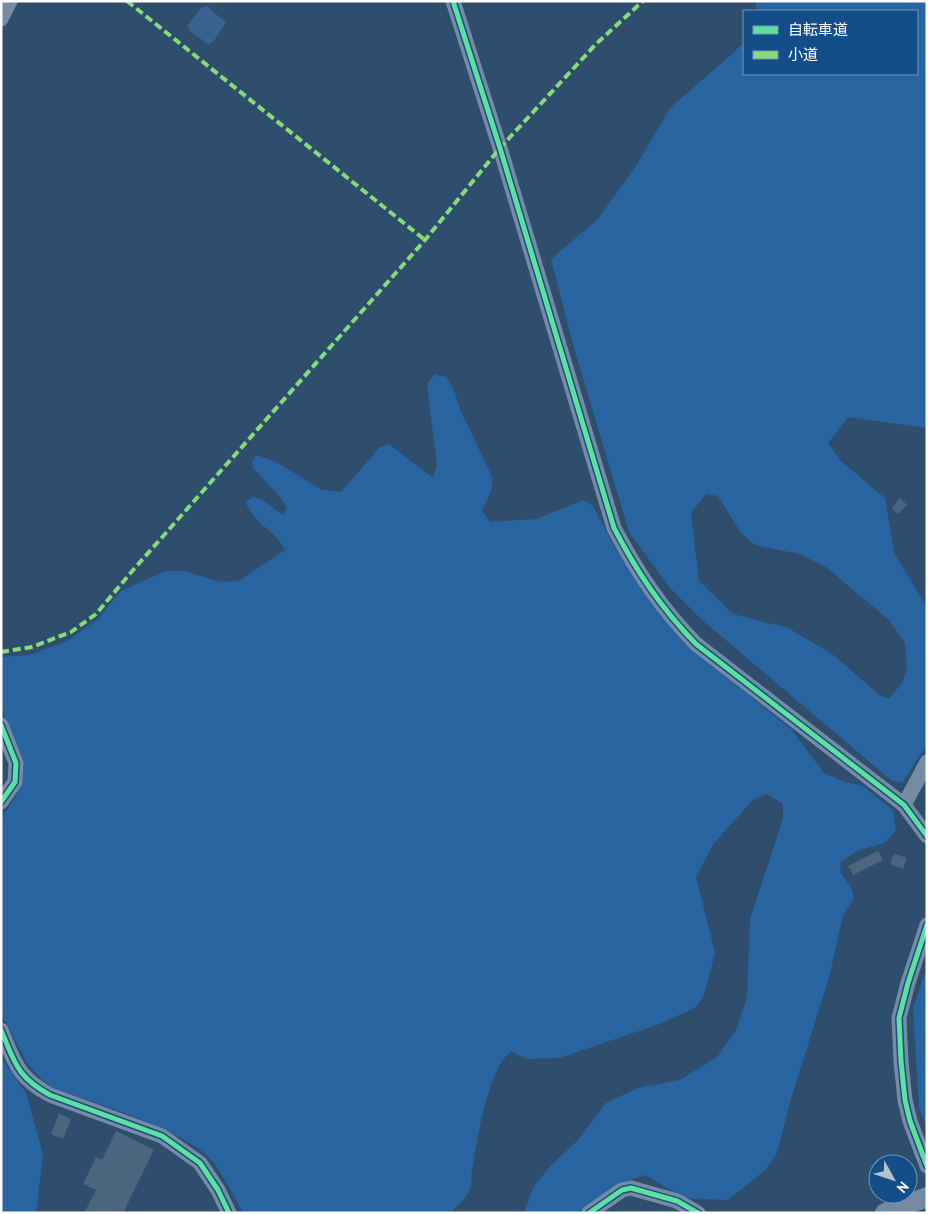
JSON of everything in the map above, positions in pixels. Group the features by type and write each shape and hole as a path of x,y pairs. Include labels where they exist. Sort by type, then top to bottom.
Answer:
{"main road":[{"path":"885,1213 927,1197"}],"street":[{"path":"1,19 10,1"},
{"path":"453,1 500,148 614,528 634,567 675,622 696,644 904,805 927,836"},
{"path":"1,726 16,763 15,782 1,802"},
{"path":"904,805 927,762"},
{"path":"927,925 899,1018 905,1100 910,1122 927,1166"},
{"path":"1,1030 20,1072 35,1087 50,1095 162,1136 200,1163 218,1190 229,1213"},
{"path":"589,1213 622,1190 631,1188 678,1201 698,1213"}],"shaded area":[{"path":"755,1 927,1 927,428 848,417 828,443 840,460 885,498 894,553 927,607 927,744 903,782 892,781 702,620 670,588 629,532 572,341 551,259 598,219 636,166 670,108 743,43 743,75 918,75 918,10 758,10","holes":["706,494 718,496 741,533 755,545 799,554 826,567 889,620 905,643 907,668 902,683 889,699 879,695 835,656 788,628 733,614 699,581 691,513"]},
{"path":"207,6 226,23 213,42 208,44 190,31 187,26 200,9"},
{"path":"435,374 446,377 454,390 460,409 493,479 491,491 482,511 490,522 536,519 583,500 593,506 613,544 646,593 683,642 791,729 824,773 842,781 863,786 893,810 896,830 884,843 857,851 841,862 840,872 851,887 854,898 843,915 830,974 791,1099 777,1153 766,1169 728,1200 684,1198 645,1175 618,1184 580,1213 524,1213 533,1188 550,1166 577,1141 606,1103 638,1088 680,1080 718,1056 736,1030 747,998 750,919 783,819 783,804 767,794 753,800 714,843 696,877 715,953 704,995 695,1008 657,1025 559,1058 526,1059 511,1051 503,1060 490,1089 477,1142 469,1192 450,1213 243,1213 218,1169 202,1151 163,1129 55,1089 41,1079 27,1063 1,1013 1,819 16,796 23,780 23,761 1,707 1,657 30,655 69,640 99,618 121,591 165,571 184,571 221,582 238,581 285,550 276,537 254,516 246,502 252,497 261,499 283,515 287,509 281,498 253,468 252,462 257,455 278,463 322,490 341,492 380,447 389,444 433,478 437,466 427,384"},
{"path":"927,968 927,1126 919,1108 913,1008"},
{"path":"1,1058 26,1093 43,1154 36,1213 1,1213"}],"building":[{"path":"900,498 907,505 898,514 892,508"},
{"path":"878,851 883,860 853,875 848,866"},
{"path":"894,854 907,858 903,869 890,864"},
{"path":"59,1114 71,1119 63,1139 51,1134"},
{"path":"116,1131 154,1150 123,1213 84,1213 96,1190 83,1184 96,1157 102,1160"}],"marked path":[{"path":"127,1 425,240"},
{"path":"1,652 32,647 71,632 96,614 425,240 500,148 596,44 643,1"}],"cycle path":[{"path":"453,1 500,148 614,528 623,544 641,575 661,603 696,644 904,805 927,836"},
{"path":"1,725 16,763 15,782 1,802"},
{"path":"927,925 899,1018 905,1100 910,1121 927,1166"},
{"path":"1,1030 18,1068 30,1082 50,1095 162,1136 200,1163 218,1190 229,1213"},
{"path":"589,1213 622,1190 631,1188 677,1201 698,1213"}]}
